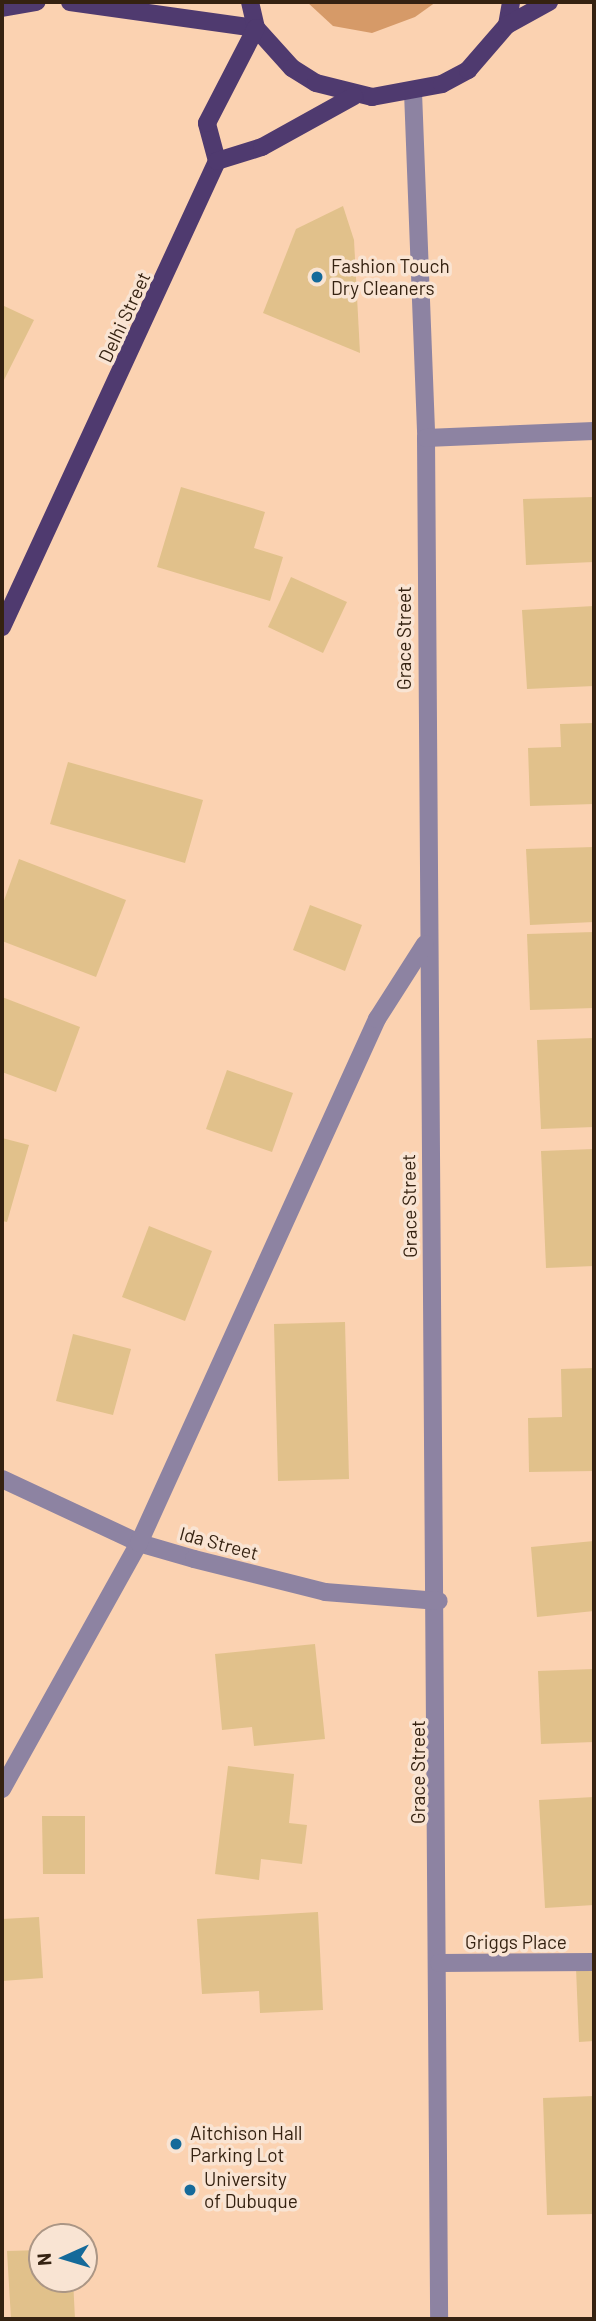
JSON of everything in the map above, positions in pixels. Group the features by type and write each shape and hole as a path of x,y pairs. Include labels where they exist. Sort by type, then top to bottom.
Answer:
{"main road":[{"path":"2,8 36,2"},
{"path":"69,2 256,28"},
{"path":"250,2 256,28 292,68 354,96"},
{"path":"507,24 511,2"},
{"path":"256,28 207,122 217,161 262,147 354,96 413,92 468,70 507,24 549,2"},
{"name":"Delhi Street","path":"2,627 217,161"}],"street":[{"name":"Grace Street","path":"413,92 426,438 425,944 439,1601 439,2319"},
{"path":"426,438 594,431"},
{"path":"2,1789 139,1543 377,1020 425,944"},
{"name":"Ida Street","path":"2,1479 139,1543 325,1592 439,1601"},
{"name":"Griggs Place","path":"439,1963 594,1962"}],"shaded area":[{"path":"307,2 436,2 415,17 372,33 333,26"}],"building":[{"name":"Fashion Touch Dry Cleaners","path":"343,206 354,240 360,353 263,313 296,229"},
{"path":"2,305 34,320 2,384"},
{"path":"181,487 265,512 254,548 283,557 270,601 157,567"},
{"path":"594,497 594,562 526,565 523,499"},
{"path":"291,577 347,602 323,653 268,627"},
{"path":"594,606 594,686 527,689 522,610"},
{"path":"594,723 594,804 530,806 528,748 561,747 560,724"},
{"path":"68,762 203,800 185,863 50,824"},
{"path":"594,847 594,922 530,925 526,849"},
{"path":"19,859 126,900 96,977 2,941 2,906"},
{"path":"310,905 362,925 345,971 293,950"},
{"path":"594,932 594,1008 530,1010 527,934"},
{"path":"2,997 80,1027 56,1092 2,1072"},
{"path":"594,1038 594,1127 541,1129 537,1040"},
{"path":"227,1070 293,1093 272,1152 206,1129"},
{"path":"2,1138 29,1145 7,1222 2,1221"},
{"path":"594,1149 594,1266 546,1268 541,1151"},
{"path":"149,1226 212,1251 185,1321 122,1297"},
{"path":"345,1322 349,1479 278,1481 274,1324"},
{"path":"73,1334 131,1349 113,1415 56,1401"},
{"path":"594,1368 594,1471 529,1472 528,1418 562,1417 561,1369"},
{"path":"594,1541 594,1611 537,1617 531,1547"},
{"path":"315,1644 325,1739 254,1746 252,1727 222,1730 215,1654"},
{"path":"594,1669 594,1742 541,1744 538,1671"},
{"path":"228,1766 294,1774 289,1823 307,1825 302,1864 261,1859 259,1880 215,1874"},
{"path":"594,1797 594,1905 545,1908 539,1800"},
{"path":"42,1816 85,1816 85,1874 43,1874"},
{"path":"318,1912 323,2010 260,2013 259,1991 202,1994 197,1919"},
{"path":"39,1917 43,1978 2,1981 2,1919"},
{"path":"594,1967 594,2041 579,2042 576,1968"},
{"path":"594,2096 594,2214 547,2215 543,2098"},
{"path":"28,2250 28,2293 74,2293 75,2319 11,2319 7,2251"}],"place":[{"name":"Fashion Touch Dry Cleaners","path":"317,277"},
{"name":"Aitchison Hall Parking Lot","path":"176,2144"},
{"name":"University of Dubuque","path":"190,2190"}]}
